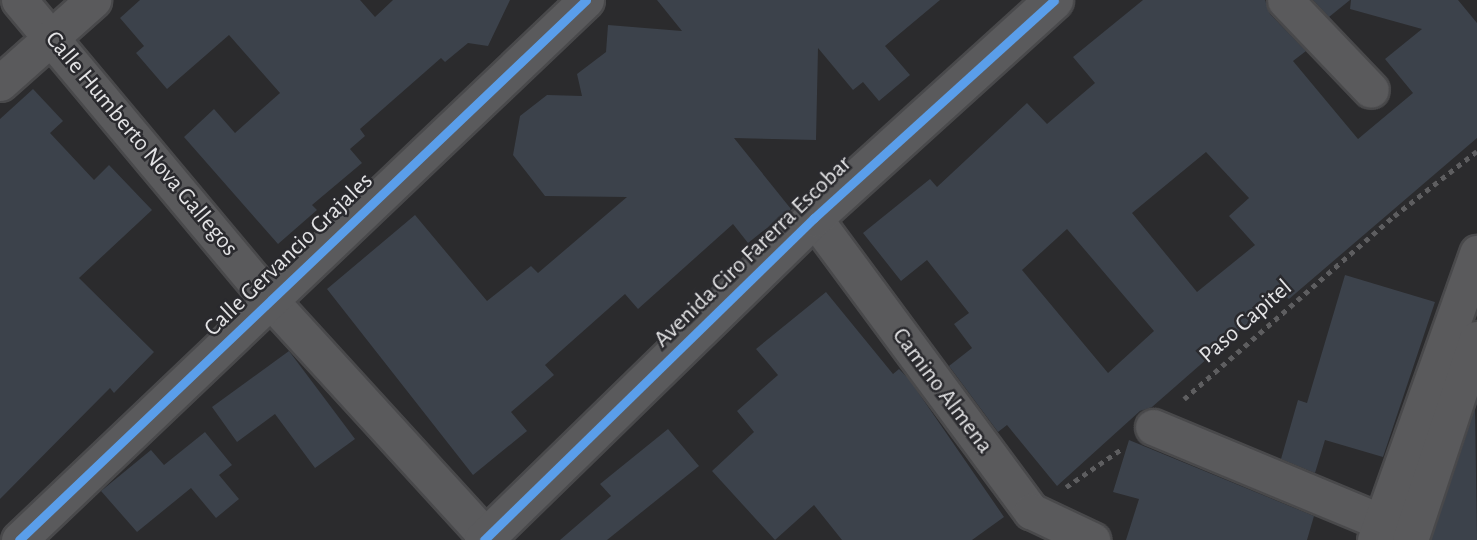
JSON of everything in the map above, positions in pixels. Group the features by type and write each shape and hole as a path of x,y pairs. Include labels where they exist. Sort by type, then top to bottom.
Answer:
{"street":[{"name":"Calle Humberto Nova Gallegos","path":"19,0 53,36 270,300 485,539"},
{"path":"0,83 93,0"},
{"name":"Calle Gervancio Grajales","path":"19,540 586,0"},
{"name":"Avenida Ciro Farerra Escobar","path":"485,539 814,218 1054,0"},
{"path":"1285,0 1371,90"},
{"name":"Camino Almena","path":"814,218 1031,511 1092,540"},
{"path":"1389,534 1477,253"},
{"path":"1389,534 1477,339"},
{"path":"1153,427 1389,534"}],"building":[{"path":"140,0 360,0 375,17 393,0 510,0 488,46 468,43 445,62 441,58 360,129 365,136 350,149 362,163 312,205 317,210 278,244 184,137 214,109 235,133 280,93 229,35 167,89 136,53 144,46 120,18"},
{"path":"657,0 940,0 885,46 910,75 879,101 863,82 853,90 818,48 816,140 734,138 791,209 748,243 733,224 638,309 625,294 545,365 554,375 511,412 527,431 473,475 327,289 415,215 487,301 531,266 538,273 627,197 545,196 513,155 520,116 547,95 582,96 577,74 606,52 608,25 682,31"},
{"path":"1143,0 1265,0 1270,14 1306,51 1293,61 1358,139 1413,93 1385,59 1422,29 1350,9 1351,0 1458,0 1477,23 1477,138 1289,299 1286,297 1251,326 1248,323 1152,407 1140,411 1057,486 1007,425 998,432 949,366 972,348 954,324 969,313 927,260 901,281 863,233 930,179 937,187 1027,103 1047,124 1095,83 1073,57","holes":["1206,152 1249,198 1229,216 1255,245 1197,292 1132,213","1067,229 1154,331 1108,373 1022,270"]},
{"path":"1313,0 1350,0 1329,17"},
{"path":"33,89 63,121 50,133 94,180 109,165 152,210 79,278 154,352 114,393 110,388 0,499 0,119"},
{"path":"1345,275 1435,302 1383,457 1325,440 1315,473 1281,459 1298,400 1307,403"},
{"path":"826,292 893,374 899,369 909,379 1004,517 972,540 842,540 814,505 775,540 712,471 754,432 737,411 778,375 756,349"},
{"path":"289,351 355,439 315,468 275,414 237,442 212,407"},
{"path":"1475,409 1477,540 1431,540"},
{"path":"668,429 699,466 607,540 560,540 611,496 600,484"},
{"path":"205,432 232,465 219,475 239,499 216,518 191,488 137,532 101,491 151,450 164,465"},
{"path":"1129,440 1314,516 1307,540 1126,540 1139,499 1113,492"}],"cycle path":[{"path":"19,540 586,0"},
{"path":"484,540 814,218 1054,0"}]}
